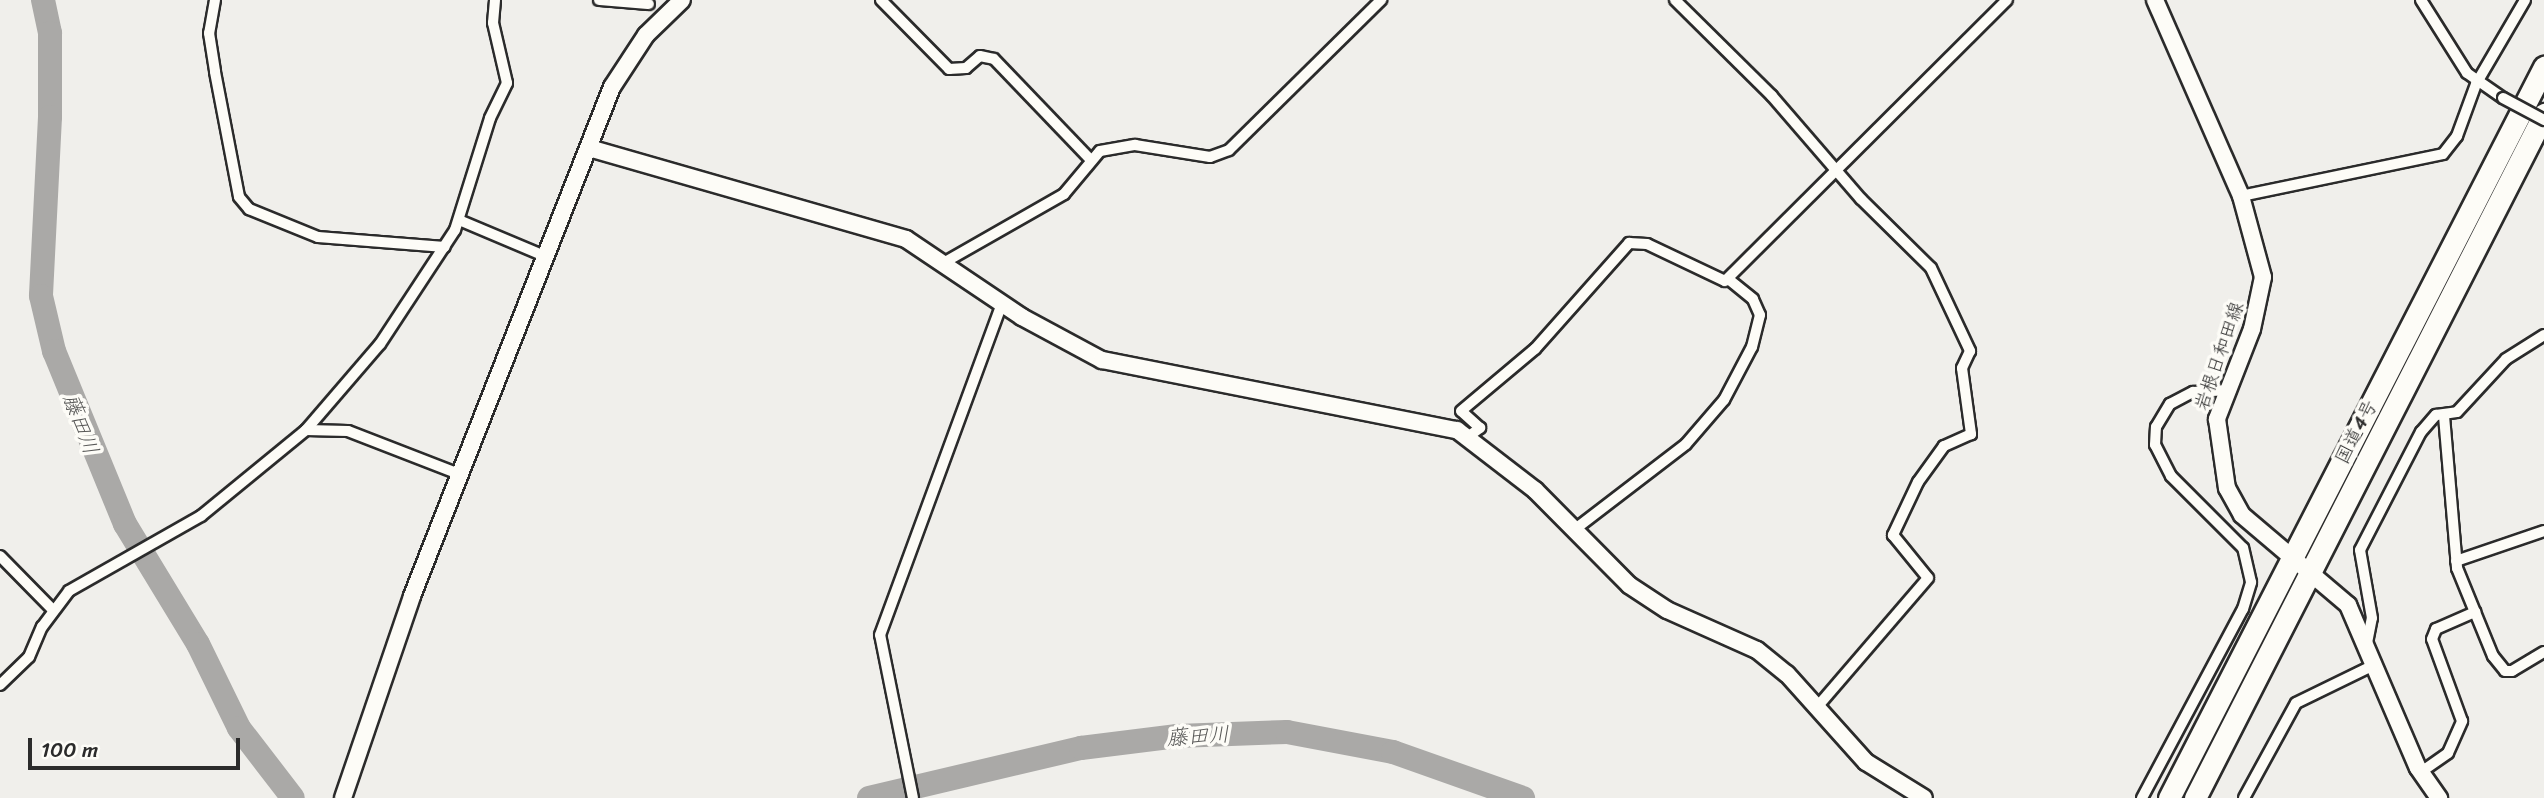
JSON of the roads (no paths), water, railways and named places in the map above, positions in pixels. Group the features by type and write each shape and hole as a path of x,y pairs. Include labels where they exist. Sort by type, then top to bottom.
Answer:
{"highway":[{"name":"国道4号","path":"2169,798 2544,67"},
{"name":"国道4号","path":"2195,798 2544,114"}],"street":[{"path":"215,0 209,33 215,72 239,197 249,209 318,237 445,247"},
{"path":"0,685 29,657 53,610 69,590 108,564 181,528 306,430 380,344 445,247 459,220 490,118 507,83 493,23 495,0"},
{"path":"599,0 649,2 655,24"},
{"path":"343,798 459,474 612,87 655,24 682,0"},
{"path":"881,0 949,69 966,68 980,56 994,58 1091,160"},
{"path":"945,262 1049,205 1091,160 1115,146 1220,155 1381,0"},
{"path":"1675,0 1838,169 1946,291 1969,351 1962,368 1971,434 1944,446 1918,482 1893,535 1928,578 1925,586 1816,708"},
{"path":"1728,279 2007,0"},
{"name":"岩根日和田線","path":"2155,0 2241,196 2260,261 2261,296 2226,390 2217,445 2227,488 2242,515 2348,606 2367,643 2421,772 2439,798"},
{"path":"2421,0 2476,84 2544,120"},
{"path":"2241,196 2443,154 2457,136 2476,84 2525,0"},
{"path":"589,148 868,225 945,262 1002,304 1080,350 1124,367 1431,421 1469,436 1535,490 1650,600 1764,655 1866,762 1924,798"},
{"path":"459,220 547,257"},
{"path":"1469,436 1480,428 1461,411 1535,349 1629,243 1647,244 1703,273 1728,279 1753,299 1760,314 1752,347 1724,400 1686,444 1574,530"},
{"path":"913,798 881,659 883,625 1002,304"},
{"path":"2367,643 2372,618 2360,550 2421,432 2436,415 2444,416 2457,412 2506,359 2544,335"},
{"path":"2142,798 2242,609 2251,582 2242,548 2171,476 2155,445 2156,427 2170,404 2193,391 2226,390"},
{"path":"2444,416 2456,561 2475,612 2505,671 2544,652"},
{"path":"306,430 348,431 459,474"},
{"path":"2456,561 2544,531"},
{"path":"0,556 53,610"},
{"path":"2421,772 2448,753 2462,721 2432,639 2436,629 2475,612"},
{"path":"2244,798 2296,703 2375,664"}],"waterway":[{"name":"藤田川","path":"43,0 50,33 50,117 41,296 54,351 125,524 198,644 239,728 293,798"},
{"name":"藤田川","path":"869,798 1081,748 1177,736 1287,732 1393,752 1523,798"}]}
